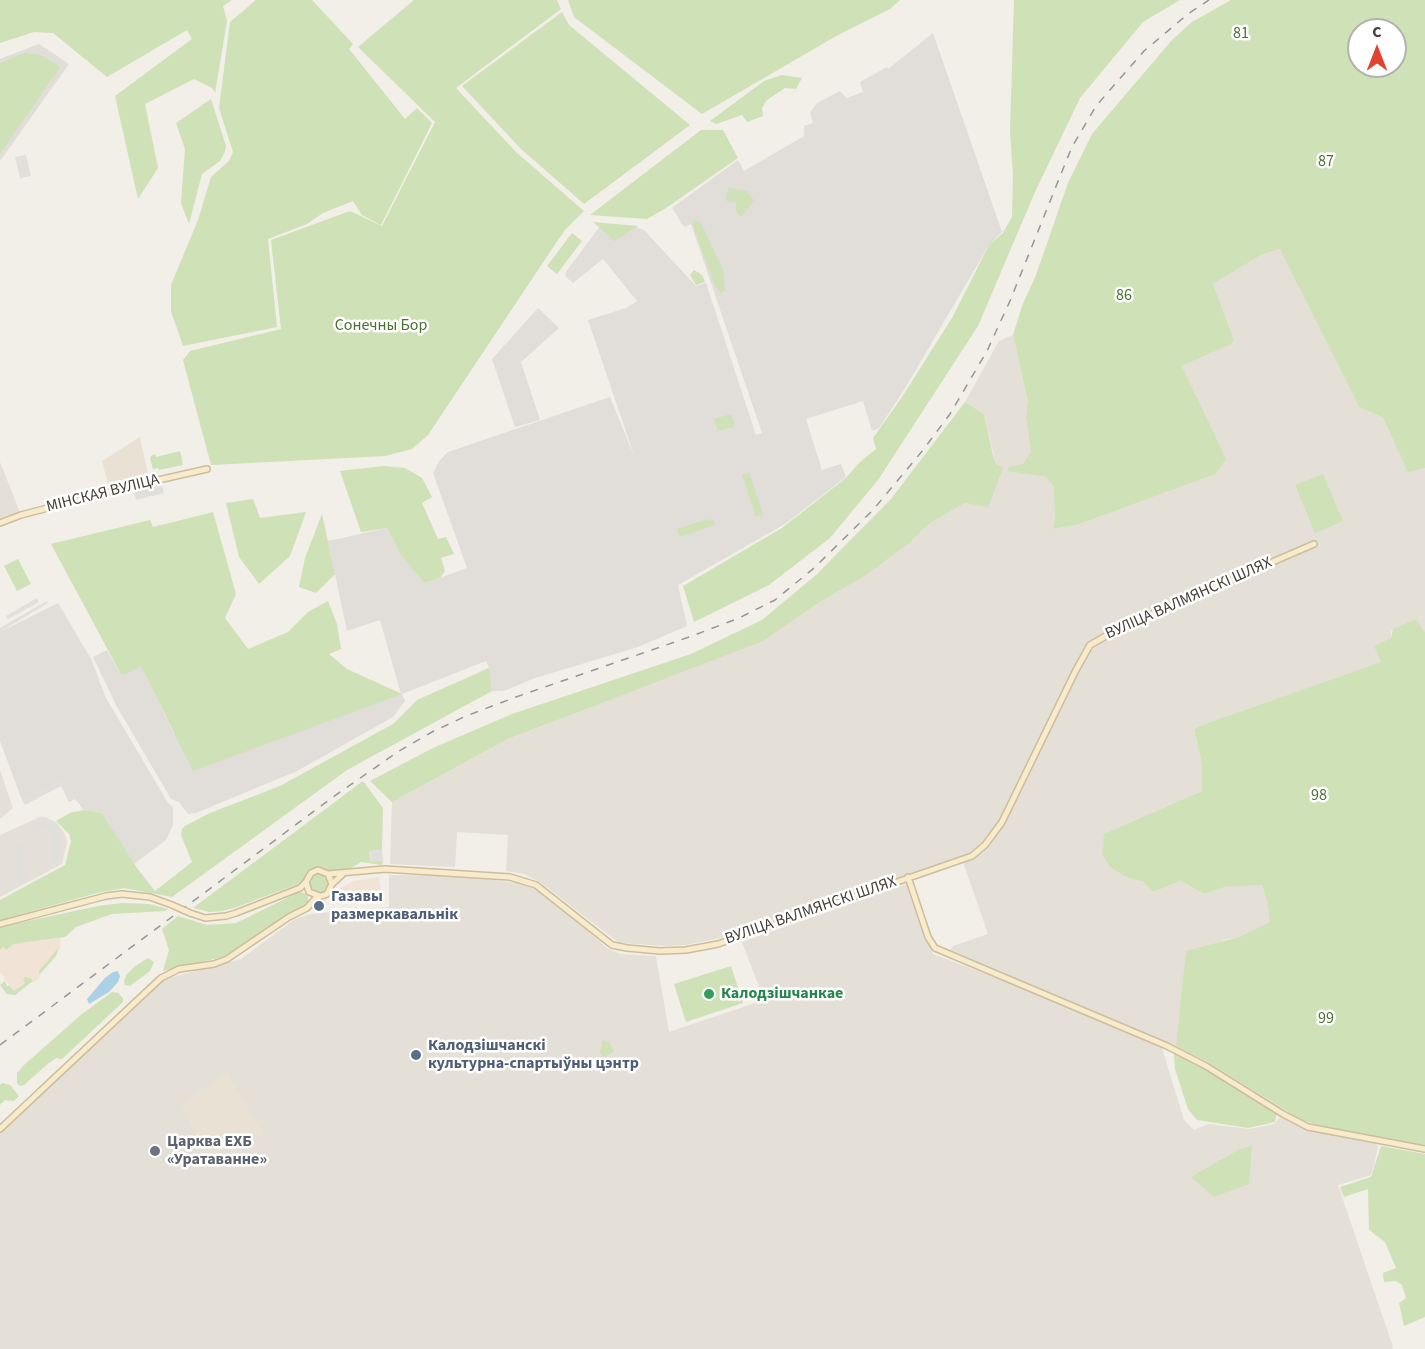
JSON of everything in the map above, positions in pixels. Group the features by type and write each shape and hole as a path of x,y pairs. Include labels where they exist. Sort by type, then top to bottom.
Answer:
{"main road":[{"name":"МІНСКАЯ ВУЛІЦА","path":"0,523 21,515 141,483 207,469"},
{"name":"ВУЛІЦА ВАЛМЯНСКІ ШЛЯХ","path":"328,874 386,869 524,880 536,885 612,945 660,951 686,950 718,944 972,856 985,845 1002,822 1090,645 1122,627 1314,544"},
{"path":"0,924 106,896 122,894 142,896 206,918 226,916 300,888 314,871 328,874 332,884"},
{"path":"0,1129 161,978 178,970 214,964 227,959 289,917 307,909 329,892 332,884 344,874"},
{"path":"908,878 928,938 935,948 1167,1046 1206,1066 1308,1127 1425,1149"},
{"path":"306,882 312,903"},
{"path":"300,888 320,897"}],"shaded area":[{"path":"933,33 1002,232 989,245 904,390 879,428 872,431 863,401 806,419 822,470 841,464 846,477 785,524 678,585 687,626 638,647 535,678 504,691 492,691 486,661 402,694 405,701 393,717 297,771 196,813 188,814 179,802 171,799 116,705 93,657 107,650 122,676 141,665 174,734 401,694 380,620 347,631 328,541 387,528 402,557 426,583 467,568 433,473 440,460 448,452 610,397 635,458 588,320 626,308 637,301 603,259 573,283 565,276 601,225 633,226 644,230 696,286 706,283 756,435 762,433 691,224 684,227 672,208 738,160 744,171 804,136 804,126 813,123 810,113 817,103 840,91 847,98 863,92 860,82 887,67 888,69"},
{"path":"39,44 69,64 0,161 0,59"},
{"path":"26,155 31,176 20,178 15,157"},
{"path":"1281,249 1359,407 1383,418 1408,471 1425,468 1425,632 1416,619 1391,631 1391,638 1382,662 1199,726 1194,731 1202,765 1202,791 1105,834 1126,877 1143,882 1153,892 1181,881 1204,894 1225,887 1262,884 1271,922 1239,937 1223,940 1181,1002 1176,1046 950,950 953,946 988,934 961,856 720,938 667,946 619,943 540,882 524,874 506,871 508,835 457,832 455,867 390,864 392,802 508,739 553,722 815,605 865,576 908,544 927,525 965,503 996,464 984,414 965,402 999,341 1013,335 1028,402 1053,485 1054,529 1077,525 1216,474 1225,459 1182,366 1234,340 1213,284 1261,255"},
{"path":"538,308 559,328 521,362 540,420 515,427 492,359"},
{"path":"140,437 148,474 108,484 102,461"},
{"path":"0,462 21,515 0,523"},
{"path":"162,485 164,493 136,500 134,492"},
{"path":"37,598 39,602 8,619 6,616"},
{"path":"47,601 48,603 0,632 0,628"},
{"path":"58,603 91,659 106,698 168,803 173,807 173,825 166,840 134,864 102,813 84,810 64,779 22,800 0,741 0,632"},
{"path":"0,770 13,808 0,819"},
{"path":"64,778 75,799 69,802 61,786 25,805 22,800"},
{"path":"42,816 56,822 64,832 67,842 62,864 0,897 0,835"},
{"path":"37,822 56,822 56,826 59,826 59,865 53,864 53,836 49,829 40,828 23,836 37,827"},
{"path":"17,843 25,843 24,867 21,867 21,871 24,871 28,880 19,884 16,877"},
{"path":"382,850 383,861 370,862 369,851"},
{"path":"389,875 455,876 519,883 545,896 608,949 621,954 656,956 669,1032 764,1000 742,942 907,884 933,954 1028,990 1162,1048 1184,1120 1194,1130 1208,1124 1249,1129 1274,1124 1283,1114 1308,1127 1375,1139 1378,1148 1371,1175 1338,1185 1393,1347 1392,1349 0,1349 0,1134 61,1073 165,979 241,959 295,919 311,914 389,907"},
{"path":"379,877 382,899 334,904 331,894 353,881"},
{"path":"60,938 61,947 39,975 41,977 34,982 32,978 14,991 0,972 0,950 14,944"},
{"path":"227,1073 263,1134 246,1145 231,1145 207,1158 181,1103"}],"green space":[{"path":"0,0 232,0 223,6 227,21 215,93 212,88 194,79 145,104 158,168 138,199 115,96 192,39 187,30 107,77 53,33 34,32 0,43"},
{"path":"256,0 312,0 353,44 349,49 405,119 417,108 432,123 381,225 362,215 353,201 323,213 307,224 268,239 277,327 183,346 171,311 171,285 198,220 211,177 229,161 233,152 219,108 230,22"},
{"name":"Сонечны Бор","path":"414,0 557,0 561,9 456,88 516,152 584,211 565,230 428,435 412,449 385,456 211,465 183,360 190,351 281,329 271,240 350,211 382,226 435,122 358,47"},
{"path":"568,0 900,0 890,9 838,35 702,114 574,17"},
{"path":"1014,0 1180,0 1143,22 1080,98 1035,192 978,326 878,480 830,538 769,585 694,622 683,586 782,528 846,478 876,449 873,438 952,318 989,245 1003,233 1012,217 1013,176 1010,131"},
{"path":"1231,0 1425,0 1425,468 1408,472 1383,418 1359,407 1280,249 1261,255 1213,284 1234,340 1231,344 1182,366 1226,459 1216,474 1077,525 1053,529 1055,518 1053,485 1046,477 1007,471 1009,467 1023,464 1031,452 1026,417 1028,402 1013,335 1068,183 1092,134 1172,40 1192,22"},
{"path":"562,12 569,25 690,125 584,204 520,148 462,86"},
{"path":"24,53 41,55 60,67 0,154 0,63"},
{"path":"782,75 802,78 796,89 785,88 767,100 762,108 763,116 747,122 742,115 716,124 710,121 764,81"},
{"path":"211,99 226,146 225,152 220,161 202,174 189,224 181,203 185,149 176,123"},
{"path":"701,130 723,130 738,158 647,219 590,215"},
{"path":"728,188 747,191 754,201 741,217 736,211 736,202 728,202 726,199"},
{"path":"694,220 701,223 723,270 725,290 721,293 715,286 692,223"},
{"path":"593,222 638,226 615,241"},
{"path":"572,233 582,241 557,274 547,266"},
{"path":"694,270 702,275 705,282 696,285 690,275"},
{"path":"965,402 984,414 996,464 1003,468 988,507 965,503 927,525 908,544 865,576 815,605 763,641 508,739 392,802 370,781 433,748 512,714 691,654 762,620 816,575 891,499"},
{"path":"731,414 735,426 718,431 714,419"},
{"path":"180,451 183,465 153,469 150,458 152,455 155,454 156,457"},
{"path":"384,466 405,468 422,478 432,497 422,503 438,539 446,537 454,554 441,558 445,571 440,578 425,583 402,557 387,528 361,532 340,471"},
{"path":"749,473 763,515 756,517 742,475"},
{"path":"1323,474 1343,521 1315,533 1295,485"},
{"path":"253,499 260,518 306,512 290,556 259,584 239,557 226,503"},
{"path":"213,512 236,594 225,618 248,649 288,632 308,612 328,601 337,624 341,649 329,654 347,669 402,694 193,771 141,666 122,676 51,544 150,520 153,527"},
{"path":"322,514 335,574 316,593 299,587 305,558"},
{"path":"708,519 713,520 715,525 680,537 677,529"},
{"path":"18,559 31,584 17,591 4,566"},
{"path":"1416,619 1425,632 1425,1146 1341,1131 1300,1119 1206,1061 1176,1046 1186,951 1239,937 1270,922 1262,885 1225,887 1204,894 1181,881 1153,892 1143,882 1126,877 1110,867 1102,854 1104,834 1202,791 1202,765 1194,730 1199,726 1381,662 1374,646 1391,638 1393,629"},
{"path":"489,668 492,691 347,770 172,897 124,888 97,893 0,920 0,900 65,865 71,841 69,834 56,821 70,813 84,810 102,813 137,868 155,891 192,862 181,835 185,826 210,813 280,786 393,724 417,700"},
{"path":"363,781 383,808 382,850 369,851 370,861 383,861 382,865 361,862 348,870 332,873 319,868 308,873 301,883 234,908 209,912 193,908"},
{"path":"319,873 326,876 329,883 326,890 319,893 312,890 309,883 312,876"},
{"path":"299,892 308,896 308,902 304,906 259,933 235,951 218,958 163,971 169,950 162,929 178,916 207,925 236,923"},
{"path":"122,903 149,904 168,909 112,914 76,927 65,937 14,944 6,950 4,947 0,950 0,927"},
{"path":"59,947 56,956 39,975 39,971"},
{"path":"148,958 154,962 150,971 130,986 125,985 127,974"},
{"name":"Калодзішчанкае","path":"731,966 743,1003 686,1022 674,984"},
{"path":"25,977 33,981 15,995 7,994 0,985 5,981 7,987 9,985 14,991 25,983 23,979"},
{"path":"112,992 118,993 123,998 123,1002 62,1059 56,1058 24,1085 20,1086 17,1083 17,1073 24,1065 82,1014"},
{"path":"603,1040 609,1042 614,1052 603,1057 600,1052"},
{"path":"1174,1054 1203,1067 1247,1096 1277,1112 1275,1122 1248,1128 1197,1120 1188,1109 1175,1069"},
{"path":"2,1083 10,1085 19,1096 14,1101 5,1100 0,1105 0,1085"},
{"path":"1252,1146 1249,1184 1214,1197 1191,1177 1240,1149"},
{"path":"1381,1146 1425,1154 1425,1317 1404,1326 1399,1303 1406,1298 1402,1285 1396,1281 1384,1282 1383,1273 1396,1268 1385,1242 1369,1230 1368,1189 1344,1197 1340,1187 1371,1177"}],"water":[{"path":"118,971 120,976 118,982 109,992 89,1004 87,999 105,978"}],"railway":[{"path":"0,1045 333,797 399,751 466,716 739,618 775,600 814,568 873,510 950,414 987,351 1010,301 1072,147 1096,106 1144,51 1188,14 1209,0"}],"place":[{"name":"Газавы размеркавальнік","path":"319,906"},
{"name":"Калодзішчанкае","path":"709,994"},
{"name":"Калодзішчанскі культурна-спартыўны цэнтр","path":"416,1055"},
{"name":"Царква ЕХБ «Уратаванне»","path":"155,1151"}],"park label":[{"name":"81","path":"1241,34"},
{"name":"87","path":"1326,162"},
{"name":"86","path":"1124,296"},
{"name":"98","path":"1319,796"},
{"name":"99","path":"1326,1019"}]}
